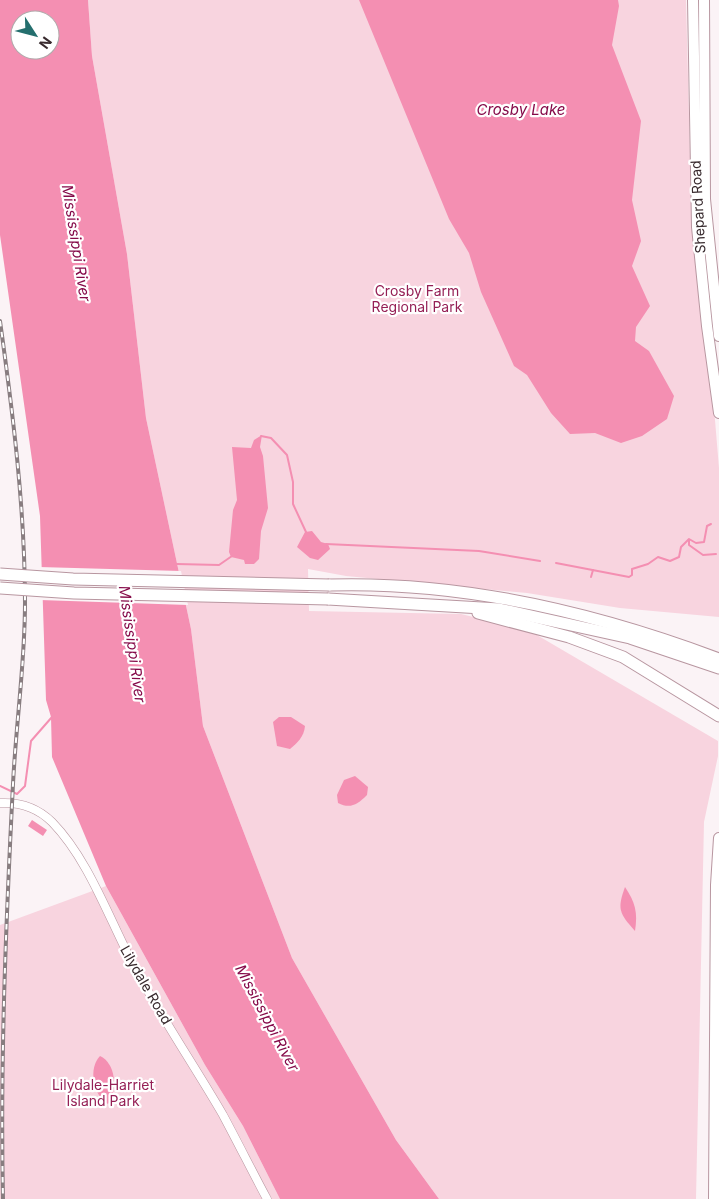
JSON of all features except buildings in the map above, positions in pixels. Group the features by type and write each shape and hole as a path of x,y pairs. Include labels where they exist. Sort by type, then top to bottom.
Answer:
{"highway":[{"name":"Shepard Road","path":"693,0 698,227 707,326 719,412"},
{"name":"Shepard Road","path":"704,0 705,192 711,270 719,336"},
{"path":"0,574 73,579 457,590 514,600 634,630 719,659"},
{"path":"0,588 74,593 328,599 442,604 499,609 593,628 666,649 719,668"},
{"path":"442,604 569,637 623,657 642,666 719,716"},
{"path":"714,1199 716,924 719,838"}],"street":[{"name":"Lilydale Road","path":"0,803 28,806 50,820 78,856 134,967 223,1116 267,1199"}],"green space":[{"name":"Crosby Farm Regional Park","path":"88,0 686,0 692,236 697,252 712,384 719,468 719,617 620,608 527,593 346,576 308,569 309,611 461,614 530,631 718,741 718,756 704,822 696,1199 439,1199 396,1140 292,958 203,726 191,629 146,418 127,254 92,56"},
{"name":"Lilydale-Harriet Island Park","path":"106,886 205,1065 243,1126 280,1199 0,1199 0,925"}],"water":[{"name":"Mississippi River","path":"0,0 88,0 92,56 127,254 146,418 191,629 203,726 292,958 396,1140 439,1199 280,1199 243,1126 205,1065 106,886 52,757 51,717 46,700 40,516 0,235"},
{"name":"Crosby Lake","path":"359,0 618,0 619,6 612,45 641,121 632,200 641,241 632,266 650,306 636,327 635,341 649,351 674,396 667,419 642,436 621,443 595,433 570,434 551,413 527,375 514,366 481,292 469,253 449,219"},
{"path":"262,435 260,447 263,456 268,508 261,531 259,559 254,564 245,564 244,560 231,557 229,552 233,510 237,500 232,447 251,448 254,440"},
{"path":"312,531 321,542 328,544 330,549 318,560 310,558 297,547 305,532"},
{"path":"279,717 291,717 305,726 302,737 290,749 277,746 273,722"},
{"path":"355,776 368,787 367,795 350,806 338,803 337,795 344,780"},
{"path":"32,820 47,830 43,836 28,826"},
{"path":"625,887 635,908 635,931 621,911 620,906"},
{"path":"100,1056 109,1065 114,1078 113,1092 108,1104 99,1095 94,1082 94,1067"}],"pier":[{"path":"39,567 181,571 188,605 40,600"}],"waterway":[{"path":"261,436 271,438 287,455 293,482 293,504 306,532"},
{"path":"556,563 629,577 632,575 632,569 648,564 658,557 670,561 679,557 681,547 689,539 696,543 704,542 707,526 711,524"},
{"path":"689,540 689,545 703,555 716,554"},
{"path":"326,544 479,551 540,561"},
{"path":"177,564 219,565 232,556"},
{"path":"591,577 593,570"},
{"path":"0,786 17,794 25,786 31,741 52,717"}],"railway":[{"path":"0,321 21,497 25,603 24,648 13,784 6,940 2,1095 3,1199"}]}
